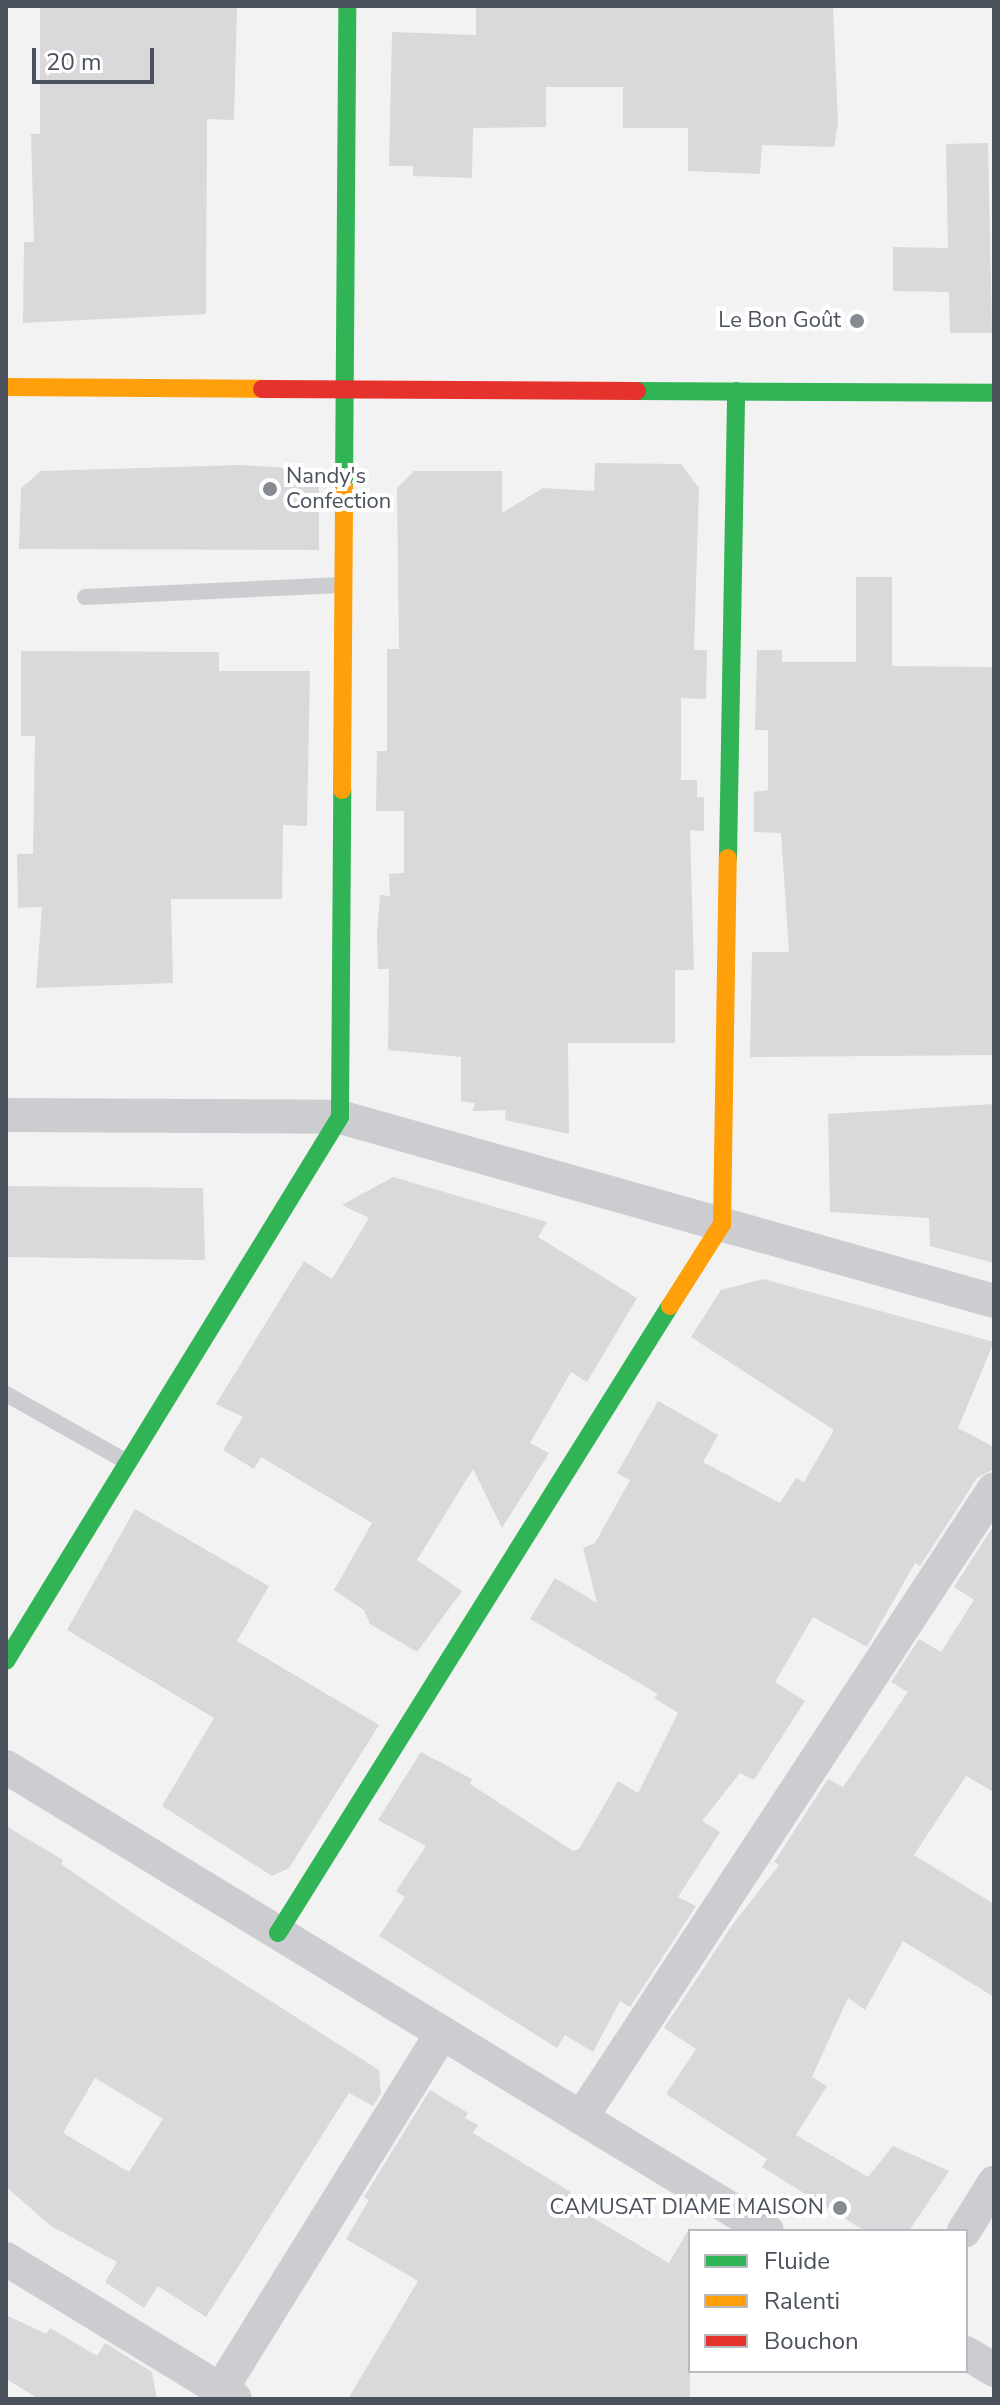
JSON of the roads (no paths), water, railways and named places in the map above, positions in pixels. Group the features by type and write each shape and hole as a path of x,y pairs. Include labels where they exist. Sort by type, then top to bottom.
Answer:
{"street":[{"path":"6,1661 340,1117 347,6"},
{"path":"6,387 994,393"},
{"path":"278,1933 722,1224 736,391"},
{"path":"6,1115 340,1117 994,1301"},
{"path":"581,2118 994,1489"},
{"path":"6,1767 764,2229"},
{"path":"6,2259 224,2396 442,2033"},
{"path":"965,2229 994,2183"},
{"path":"968,2354 994,2370"}],"lane":[{"path":"85,597 344,585"},
{"path":"6,1394 128,1463"}],"place":[{"name":"Le Bon Goût","path":"857,321"},
{"name":"Nandy's Confection","path":"270,489"},
{"name":"CAMUSAT DIAME MAISON","path":"840,2208"}]}
